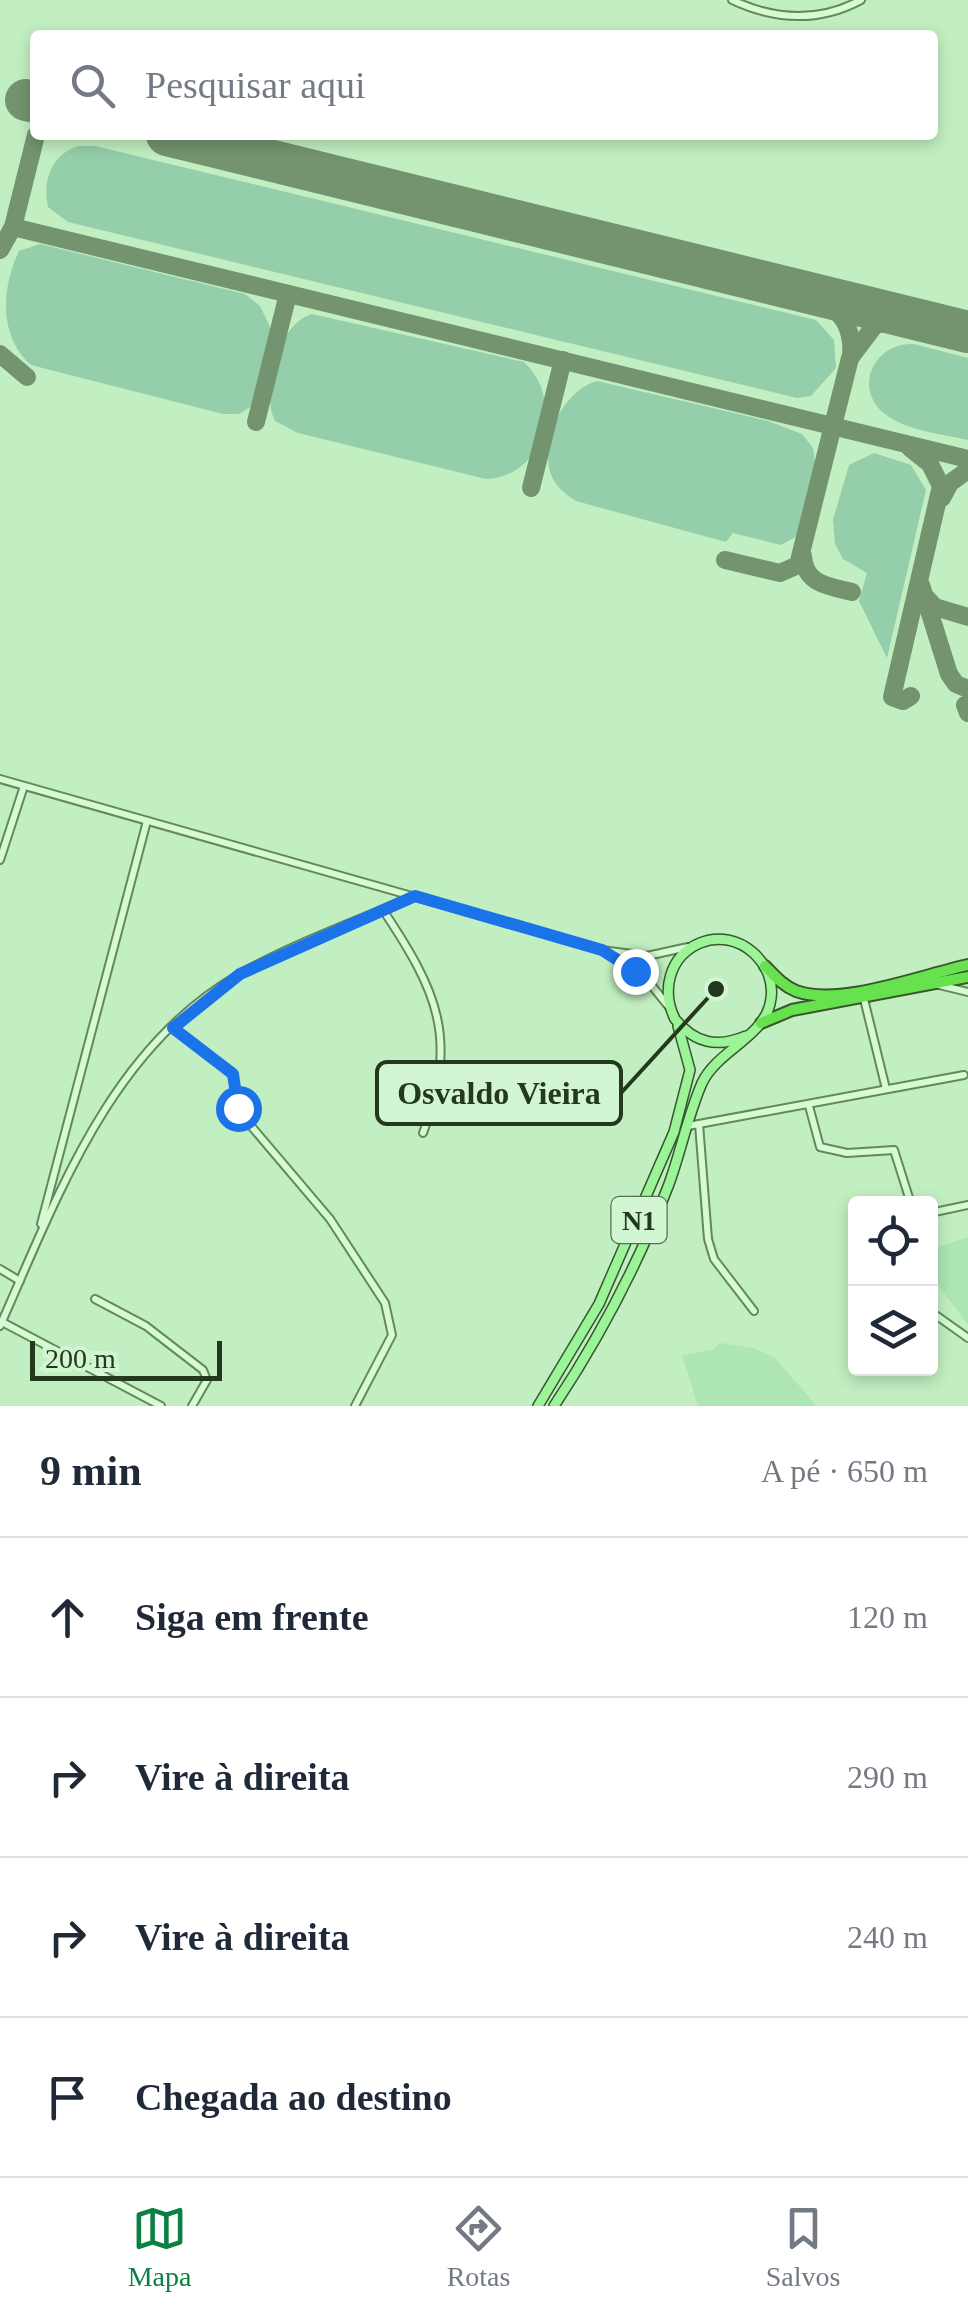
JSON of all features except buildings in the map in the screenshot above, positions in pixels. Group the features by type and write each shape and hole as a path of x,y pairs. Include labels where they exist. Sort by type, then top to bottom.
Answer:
{"highway":[{"path":"765,966 795,990 822,994 864,990 968,965"},
{"path":"761,1023 792,1010 864,1000 968,976"}],"main road":[{"path":"729,940 750,950 765,966 771,993 761,1023 746,1036 730,1043 701,1041 673,1014 669,979 676,962 696,945 729,940"},
{"name":"N1","path":"538,1406 599,1304 674,1132 690,1070 673,1014"},
{"name":"N1","path":"554,1406 640,1254 693,1125 711,1069 746,1036"}],"street":[{"path":"732,0 756,11 800,17 841,10 861,0"},
{"path":"0,778 602,950 647,956 696,945"},
{"path":"0,860 24,786"},
{"path":"36,1240 147,821"},
{"path":"162,1406 1,1324 36,1240 86,1141 118,1089 173,1028 240,974 415,896"},
{"path":"384,910 416,962 438,1016 442,1075 422,1133"},
{"path":"602,950 644,976 673,1014"},
{"path":"933,984 968,992"},
{"path":"864,1000 886,1089"},
{"path":"173,1028 233,1074 240,1113 330,1219 385,1303 392,1334 355,1406"},
{"path":"754,1311 714,1259 693,1125 964,1075"},
{"path":"809,1106 820,1148 847,1153 894,1150 908,1196"},
{"path":"938,1211 968,1205"},
{"path":"0,1269 20,1281"},
{"path":"95,1299 146,1326 204,1370 207,1380 192,1406"},
{"path":"938,1317 968,1338"}],"green space":[{"path":"78,146 95,146 816,320 834,340 836,368 811,396 797,398 68,222 48,207 46,188 55,162"},
{"path":"40,244 245,294 260,306 273,333 250,407 239,414 223,414 31,365 13,341 6,298 19,251"},
{"path":"312,314 524,362 537,378 544,396 546,415 535,451 523,465 506,475 486,479 298,433 275,421 270,393 275,360 290,330"},
{"path":"914,344 968,358 968,440 904,424 885,414 875,403 870,391 872,368 888,350"},
{"path":"597,381 768,421 802,434 813,448 816,468 797,536 781,545 733,533 726,542 576,501 566,494 555,483 549,465 550,435 573,395"},
{"path":"874,453 911,465 926,490 887,658 859,601 867,573 843,559 835,544 833,520 849,465"},
{"path":"968,1237 968,1325 938,1285 938,1247"},
{"path":"721,1343 753,1348 775,1358 817,1406 698,1406 682,1355 712,1350"}],"taxiway":[{"path":"0,250 13,227 35,140"},
{"path":"13,227 968,459"},
{"path":"804,293 841,316 849,333 851,357"},
{"path":"256,422 288,294"},
{"path":"725,560 780,573 798,565 850,358 875,325 911,318"},
{"path":"0,354 27,377"},
{"path":"531,488 563,360"},
{"path":"910,448 930,464 941,486 892,697 903,701 911,696"},
{"path":"942,498 950,483 968,470"},
{"path":"803,556 813,579 852,592"},
{"path":"921,585 949,674 956,684 968,689"},
{"path":"923,594 935,607 968,617"},
{"path":"965,705 968,713"}],"runway":[{"path":"26,100 30,101"},
{"path":"187,140 968,332"}],"place":[{"name":"Osvaldo Vieira","path":"716,989"}],"route":[{"path":"238,1108 238,1084 233,1074 173,1028 206,997 240,974 415,896 602,950 635,971"}]}
